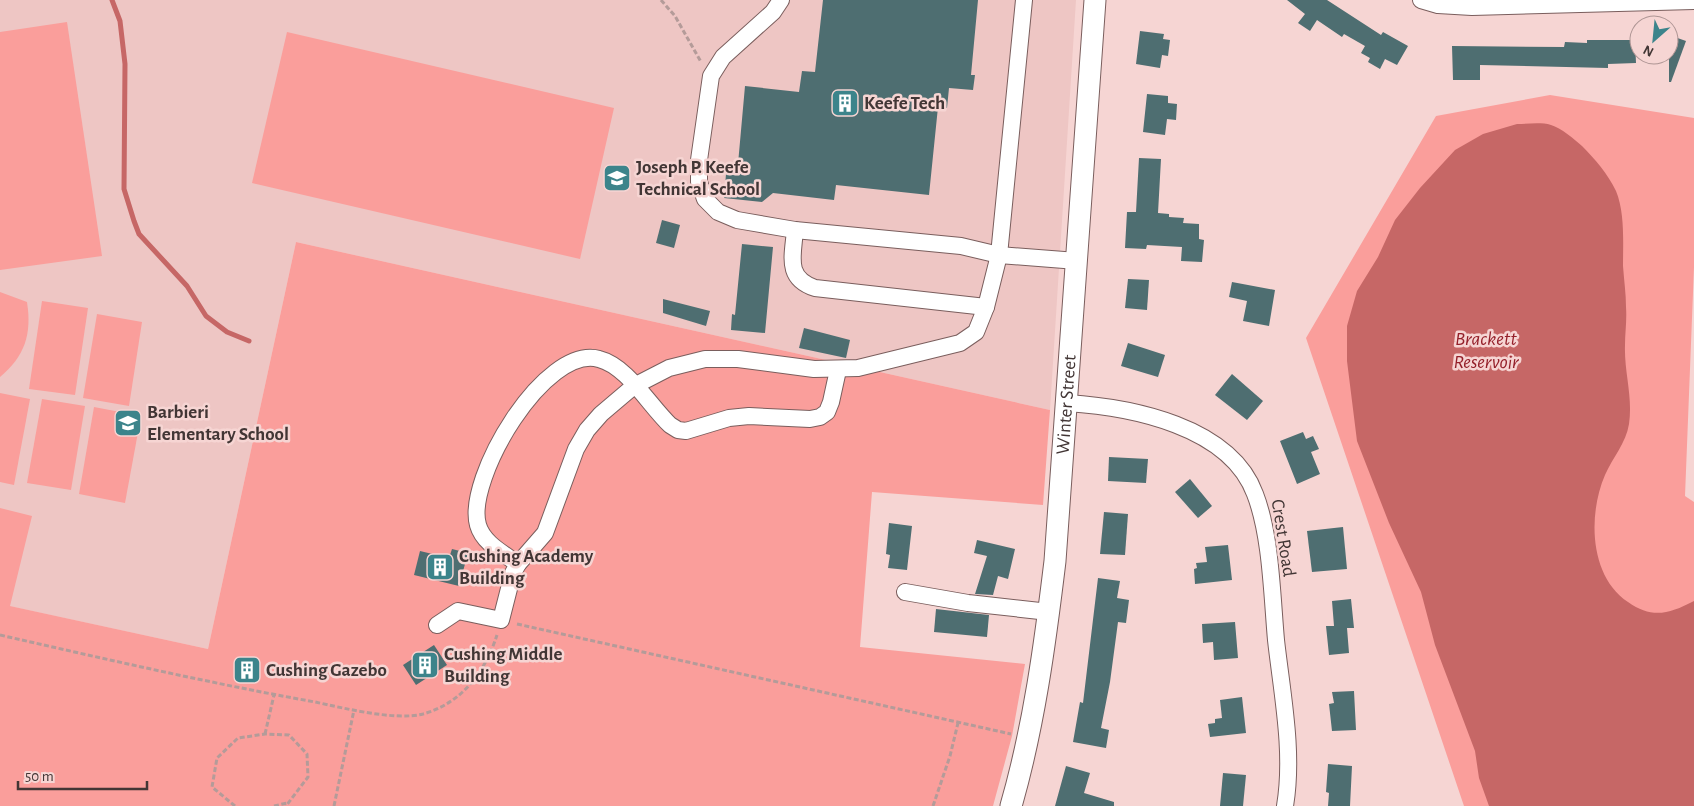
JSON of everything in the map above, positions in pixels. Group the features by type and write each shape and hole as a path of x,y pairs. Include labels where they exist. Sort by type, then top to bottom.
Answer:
{"main road":[{"name":"Winter Street","path":"1011,806 1028,738 1049,612 1067,403 1095,0"}],"street":[{"path":"782,0 773,12 722,57 711,76 699,165 699,182 705,199 718,212 726,216 795,230 961,246 999,255 1077,260"},
{"path":"437,625 458,611 501,620 509,583 518,564 545,533 568,468 587,430 616,399 634,386 669,368 705,359 738,359 792,367 838,370 877,365 960,343 976,332 986,307 999,255 1024,0"},
{"path":"1421,0 1438,5 1472,7 1694,1"},
{"path":"795,230 792,261 798,279 806,285 816,288 986,307"},
{"path":"518,564 484,536 476,515 482,488 493,453 512,419 523,404 552,376 578,359 588,357 607,361 616,367 670,425 678,430 686,431 729,418 749,416 810,419 820,417 827,412 831,402 838,370"},
{"name":"Crest Road","path":"1067,403 1088,404 1136,413 1187,429 1220,448 1247,478 1255,493 1265,534 1286,731 1285,806"},
{"path":"905,592 968,603 1049,612"}],"path":[{"path":"661,0 675,16 711,76"},
{"path":"0,635 274,696 354,710 420,714 450,703 473,682 490,654 501,620 763,677 1028,738"},
{"path":"265,734 274,696"},
{"path":"334,806 354,710"},
{"path":"933,806 950,756 958,723"},
{"path":"235,806 212,787 217,758 238,738 265,734 289,735 307,754 308,776 286,804 274,806"}],"shaded area":[{"name":"Joseph P. Keefe Technical School","path":"0,0 1076,0 1050,410 296,242 208,649 0,604"},
{"path":"67,22 102,256 0,270 0,32"},
{"path":"287,32 614,108 580,259 252,183"},
{"name":"Brackett Reservoir","path":"1550,95 1694,118 1694,267 1685,496 1694,502 1694,806 1464,806 1306,338 1436,116"},
{"path":"296,242 1050,410 1043,505 872,492 860,647 1025,664 1012,736 993,806 0,806 0,508 32,516 10,606 208,649"},
{"path":"0,292 27,302 28,324 25,344 21,352 9,369 0,377"},
{"path":"42,301 88,308 75,395 29,389"},
{"path":"97,314 142,322 129,406 83,398"},
{"path":"0,393 30,399 14,485 0,482"},
{"path":"42,399 85,406 71,490 27,483"},
{"path":"94,407 141,416 125,503 79,494"}],"water":[{"name":"Brackett Reservoir","path":"1517,124 1547,124 1555,126 1567,134 1582,146 1601,167 1613,185 1619,200 1623,228 1626,312 1625,355 1630,414 1625,437 1605,475 1600,491 1596,508 1596,543 1599,561 1606,577 1615,591 1628,602 1645,611 1661,613 1677,609 1694,601 1694,806 1489,806 1479,778 1475,751 1435,645 1421,592 1389,523 1357,441 1347,361 1347,326 1357,291 1378,257 1395,220 1420,188 1455,150 1483,134"}],"building":[{"name":"Keefe Tech","path":"823,0 978,0 971,75 975,75 973,90 949,88 947,108 938,107 929,195 836,185 834,200 773,193 762,202 724,198 726,174 737,175 745,86 799,92 802,71 815,72"},
{"path":"1287,0 1327,0 1381,35 1383,32 1408,46 1397,65 1385,59 1380,69 1368,62 1370,58 1361,53 1365,46 1344,34 1342,37 1317,20 1310,31 1298,23 1305,14"},
{"path":"1140,31 1164,34 1163,39 1170,40 1168,56 1162,55 1160,68 1136,64"},
{"path":"1679,39 1686,41 1679,60"},
{"path":"1587,40 1629,40 1629,63 1608,64 1608,68 1480,65 1480,80 1453,80 1452,46 1564,47 1565,42 1587,43"},
{"path":"1669,65 1677,65 1671,82 1669,82"},
{"path":"1147,94 1168,96 1168,103 1177,104 1176,120 1167,119 1165,135 1143,132"},
{"path":"1139,158 1161,159 1158,213 1169,214 1169,217 1184,218 1183,223 1199,224 1199,239 1204,240 1202,262 1181,261 1182,247 1147,245 1146,249 1125,248 1127,212 1136,212"},
{"path":"662,220 680,225 674,248 656,243"},
{"path":"742,244 773,247 765,333 731,330 732,314 735,315"},
{"path":"1128,279 1149,280 1147,310 1125,308"},
{"path":"1232,282 1275,290 1269,326 1243,321 1247,301 1229,297"},
{"path":"663,299 710,311 706,326 663,313"},
{"path":"804,328 850,340 846,358 799,348"},
{"path":"1128,343 1165,355 1158,377 1121,366"},
{"path":"1232,374 1263,401 1247,420 1215,395"},
{"path":"1303,432 1306,439 1313,436 1319,449 1311,452 1320,474 1297,484 1280,441"},
{"path":"1109,457 1148,459 1146,483 1108,481"},
{"path":"1190,479 1212,506 1198,518 1175,492"},
{"path":"1104,512 1128,514 1125,555 1100,554"},
{"path":"889,523 912,526 907,570 888,568 890,555 886,554"},
{"path":"1343,527 1347,569 1312,572 1307,531"},
{"path":"977,540 1015,549 1008,579 998,576 993,595 975,594 987,556 974,553"},
{"path":"1228,545 1232,580 1195,584 1194,569 1197,568 1196,563 1207,562 1205,547"},
{"name":"Cushing Academy Building","path":"452,549 468,553 459,586 414,575 420,551 449,558"},
{"path":"1098,578 1120,581 1117,598 1129,600 1126,623 1118,622 1110,682 1101,728 1109,730 1106,748 1073,742 1080,702 1083,703"},
{"path":"1351,599 1354,628 1347,628 1349,653 1329,655 1326,626 1334,626 1332,601"},
{"path":"936,609 989,615 987,637 934,632"},
{"path":"1235,622 1238,658 1214,660 1213,642 1203,643 1202,624"},
{"name":"Cushing Middle Building","path":"434,645 447,665 416,685 403,665"},
{"path":"1354,691 1356,730 1332,731 1329,704 1334,703 1332,692"},
{"path":"1242,697 1246,733 1210,737 1208,724 1215,723 1215,719 1222,718 1220,700"},
{"path":"1328,764 1352,766 1350,806 1328,806 1329,793 1326,792"},
{"path":"1066,766 1090,773 1084,793 1114,802 1114,806 1055,806"},
{"path":"1223,773 1246,775 1243,806 1220,806"}],"waterway":[{"path":"112,0 120,21 125,64 124,189 139,234 187,286 206,316 227,332 249,341"}],"place":[{"name":"Keefe Tech","path":"845,103"},
{"name":"Joseph P. Keefe Technical School","path":"617,178"},
{"name":"Barbieri Elementary School","path":"128,423"},
{"name":"Cushing Academy Building","path":"440,567"},
{"name":"Cushing Middle Building","path":"425,665"},
{"name":"Cushing Gazebo","path":"247,670"}]}
